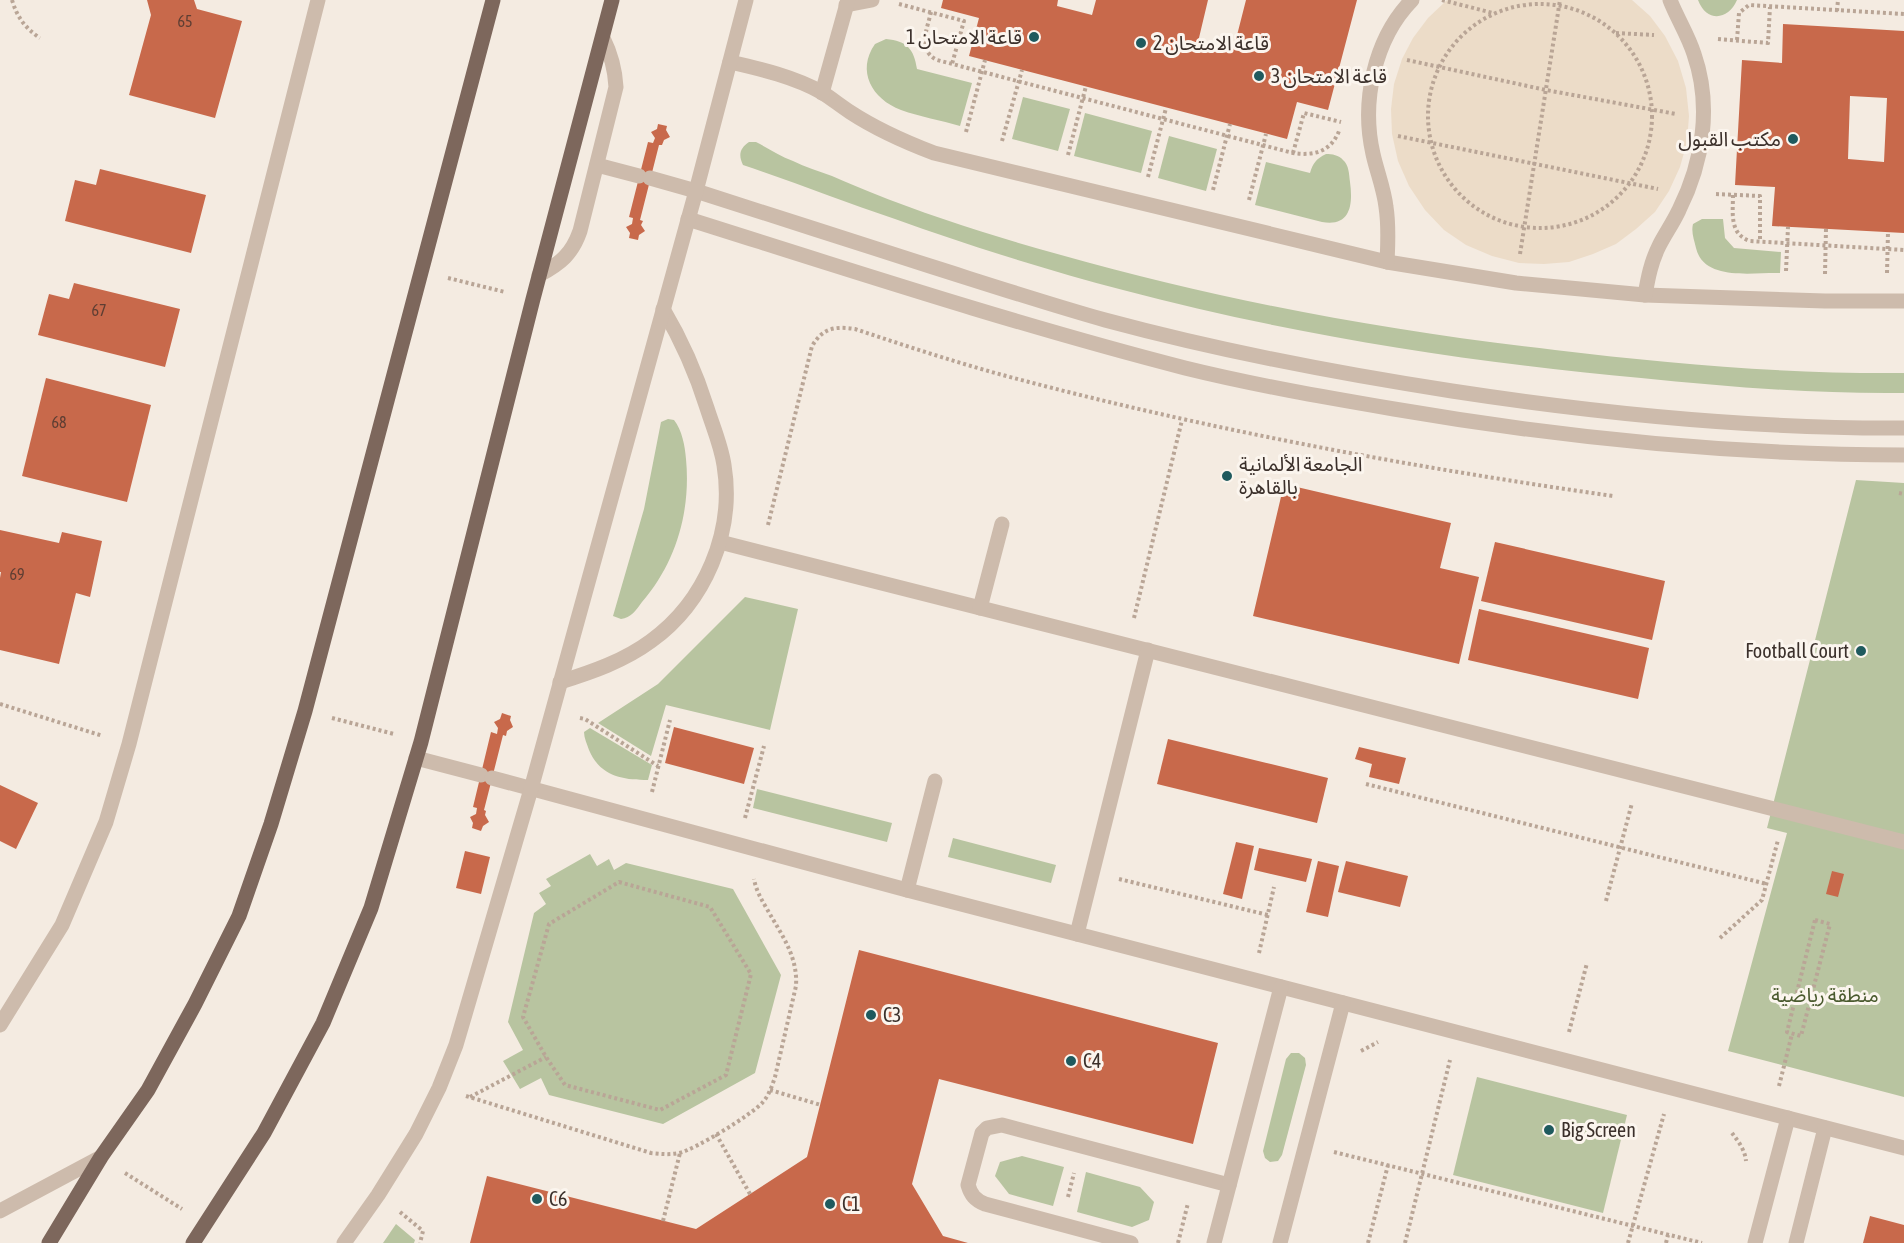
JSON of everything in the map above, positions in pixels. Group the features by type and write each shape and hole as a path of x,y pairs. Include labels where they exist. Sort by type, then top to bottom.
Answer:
{"main road":[{"path":"49,1243 101,1157 148,1090 239,916 271,824 305,711 493,0"},
{"path":"193,1243 264,1133 323,1023 371,908 421,742 539,274 612,0"}],"street":[{"path":"0,1025 62,925 106,822 129,744 318,0"},
{"path":"344,1243 378,1195 416,1134 440,1088 456,1045 531,789 696,191 746,0"},
{"path":"822,93 847,3 872,0"},
{"path":"1387,262 1386,208 1369,130 1369,104 1372,79 1380,54 1392,28 1412,0"},
{"path":"1645,295 1659,246 1687,192 1702,142 1703,96 1695,56 1670,0"},
{"path":"539,274 553,268 575,245 597,165 616,87 615,70 603,38"},
{"path":"730,62 762,69 822,93 850,112 911,145 934,153 1387,262 1516,284 1645,295 1824,301 1904,301"},
{"path":"597,165 696,191 1015,293 1104,319 1194,342 1315,368 1538,404 1639,416 1747,424 1904,428"},
{"path":"688,219 1007,319 1188,368 1310,395 1523,430 1637,443 1745,451 1904,455"},
{"path":"560,682 622,659 651,642 676,621 703,584 720,542 725,517 726,491 719,442 687,352 663,309"},
{"path":"980,608 1002,524"},
{"path":"720,542 1904,842"},
{"path":"1077,934 1148,650"},
{"path":"416,758 907,890 1904,1148"},
{"path":"907,890 934,781"},
{"path":"1214,1243 1281,987"},
{"path":"1280,1243 1343,1003"},
{"path":"1755,1243 1788,1118"},
{"path":"1131,1243 984,1204 974,1199 968,1185 980,1138 987,1128 1002,1125 1229,1185"},
{"path":"1796,1243 1826,1128"},
{"path":"0,1211 101,1157"}],"path":[{"path":"12,0 19,20 39,38"},
{"path":"1442,0 1494,13"},
{"path":"1797,0 1797,8"},
{"path":"1837,11 1838,0"},
{"path":"893,3 964,21 952,64"},
{"path":"1516,284 1560,3"},
{"path":"1560,3 1599,21 1616,33 1628,46 1645,76 1650,93 1652,111 1650,141 1630,183 1606,207 1575,223 1524,228 1492,218 1464,199 1452,187 1443,173 1430,142 1428,97 1445,54 1467,30 1494,13 1515,7 1560,3"},
{"path":"1737,40 1739,13 1749,5 1904,13"},
{"path":"931,12 924,41 925,48 932,58 952,64 1163,120 1293,153 1305,155 1318,153 1329,147 1337,137 1342,123 1304,113 1293,153"},
{"path":"1380,54 1438,68 1652,111 1704,118"},
{"path":"959,159 986,60"},
{"path":"995,169 1022,70"},
{"path":"1060,184 1086,86"},
{"path":"1141,204 1166,108"},
{"path":"1205,219 1230,124"},
{"path":"1369,130 1669,191 1760,196 1760,242"},
{"path":"1241,228 1266,134"},
{"path":"1733,195 1734,226 1744,239 1760,242 1904,250"},
{"path":"1785,299 1788,227"},
{"path":"1824,301 1826,229"},
{"path":"1887,301 1888,232"},
{"path":"421,271 533,299"},
{"path":"761,552 812,346 818,336 826,330 840,327 855,329 1026,381 1182,420 1462,473 1613,496"},
{"path":"1127,645 1182,420"},
{"path":"0,704 129,744"},
{"path":"305,711 421,742"},
{"path":"552,711 585,719 658,766"},
{"path":"645,820 670,720"},
{"path":"737,845 764,746"},
{"path":"1606,901 1640,775"},
{"path":"1366,784 1767,884"},
{"path":"1720,938 1762,900 1785,813"},
{"path":"440,1088 651,1153 666,1155 694,1148 757,1107 770,1090 797,976 793,956 757,893 754,871 757,850"},
{"path":"1092,873 1268,915"},
{"path":"619,882 710,907 751,974 726,1075 660,1110 565,1085 546,1057 524,1017 549,924 619,882"},
{"path":"1252,980 1274,887"},
{"path":"1815,920 1830,924 1801,1036 1792,1034 1787,1032 1815,920"},
{"path":"1563,1059 1587,963"},
{"path":"1405,1243 1457,1033"},
{"path":"1772,1114 1792,1034"},
{"path":"1358,1054 1375,1042 1385,1041"},
{"path":"470,1097 546,1057"},
{"path":"1628,1243 1672,1088"},
{"path":"770,1090 821,1105"},
{"path":"1730,1131 1738,1141 1746,1163"},
{"path":"716,1134 750,1194"},
{"path":"1061,1224 1082,1146"},
{"path":"1330,1151 1702,1243"},
{"path":"663,1221 680,1153"},
{"path":"101,1157 206,1224"},
{"path":"1368,1243 1388,1165"},
{"path":"1178,1243 1195,1176"},
{"path":"378,1195 423,1231 420,1243"},
{"path":"1666,1243 1668,1235"}],"green space":[{"path":"1698,0 1737,0 1728,12 1717,16 1706,12"},
{"path":"886,39 908,47 914,56 917,69 972,83 960,126 901,110 882,99 875,91 867,74 869,54 875,44"},
{"path":"1023,97 1070,109 1058,151 1012,139"},
{"path":"1085,113 1152,131 1141,173 1074,156"},
{"path":"1169,136 1217,149 1206,191 1158,178"},
{"path":"749,142 756,142 783,157 893,201 964,226 1122,272 1183,287 1368,324 1599,355 1773,370 1904,373 1904,393 1772,389 1511,364 1380,345 1251,320 1187,306 1066,274 980,248 857,206 743,165 741,152"},
{"path":"1326,154 1340,157 1348,167 1350,206 1348,212 1339,221 1322,222 1255,205 1266,162 1310,173 1315,162"},
{"path":"1702,219 1723,219 1725,238 1734,248 1781,252 1780,273 1731,273 1709,266 1701,259 1693,233 1693,224"},
{"path":"668,419 674,420 677,424 685,449 686,498 679,535 664,571 654,587 635,611 621,619 613,616 644,509 661,422"},
{"name":"منطقة رياضية","path":"1856,480 1904,483 1904,1097 1728,1051 1787,833 1767,828"},
{"path":"745,597 798,609 770,730 666,705 651,756 598,723 658,684"},
{"path":"590,728 652,765 648,780 613,775 599,766 584,736 584,732"},
{"path":"757,789 892,823 887,842 753,808"},
{"path":"953,838 1056,865 1051,883 948,857"},
{"path":"590,854 597,866 609,859 614,870 626,863 733,889 781,975 755,1073 663,1124 549,1095 541,1078 520,1089 503,1061 523,1050 508,1022 534,913 546,904 539,893 551,886 546,879"},
{"path":"1291,1053 1299,1053 1305,1058 1306,1065 1282,1155 1278,1161 1270,1162 1265,1158 1263,1151 1286,1059"},
{"path":"1477,1077 1627,1115 1603,1213 1453,1175"},
{"path":"1022,1156 1064,1167 1053,1206 1009,1194 995,1176 1000,1162"},
{"path":"1086,1172 1140,1187 1154,1202 1149,1220 1132,1227 1077,1212"},
{"path":"396,1224 415,1240 414,1243 383,1243"}],"shaded area":[{"path":"1447,0 1632,0 1650,16 1665,36 1678,61 1686,88 1689,116 1687,142 1680,167 1669,191 1655,212 1616,244 1569,262 1519,263 1492,256 1466,245 1444,230 1425,210 1409,186 1398,161 1392,134 1391,109 1394,84 1402,59 1413,38 1428,18"}],"building":[{"path":"147,0 194,0 197,9 242,21 215,118 129,95 151,15"},
{"path":"943,0 1058,0 1057,6 1092,15 1096,0 1208,0 1198,42 1233,51 1246,0 1357,0 1328,110 1297,102 1287,139 969,56 979,18 941,8"},
{"name":"مكتب القبول","path":"1783,24 1904,31 1904,233 1772,226 1775,187 1735,185 1742,60 1782,63","holes":["1850,96 1887,98 1884,162 1848,159"]},
{"path":"658,124 667,126 666,130 670,137 659,145 640,220 643,221 641,225 645,231 639,235 638,240 629,238 630,233 626,227 632,224 633,218 629,217 648,142 653,143 655,138 651,132 657,129"},
{"path":"100,169 206,195 191,253 65,221 75,180 96,185"},
{"path":"74,283 180,309 165,367 38,335 49,294 69,299"},
{"path":"46,378 151,405 127,502 22,476"},
{"path":"1284,484 1451,523 1440,568 1479,577 1459,664 1253,616"},
{"path":"0,530 59,543 62,532 102,541 90,597 76,593 59,664 0,650"},
{"path":"1495,542 1665,581 1652,640 1481,601"},
{"path":"1479,609 1649,648 1638,699 1468,660"},
{"path":"502,713 511,716 513,727 507,731 506,736 503,735 484,810 489,822 483,826 481,831 472,828 473,823 470,817 476,814 477,808 473,807 491,732 497,734 498,728 494,722 500,719"},
{"path":"674,727 754,748 744,784 665,763"},
{"path":"1168,739 1328,778 1317,823 1157,784"},
{"path":"1359,747 1406,758 1399,784 1369,777 1372,764 1355,759"},
{"path":"0,785 38,803 16,849 0,841"},
{"path":"1236,842 1254,846 1242,899 1223,894"},
{"path":"1259,848 1312,859 1306,882 1254,870"},
{"path":"465,851 490,857 481,894 456,888"},
{"path":"1318,861 1339,866 1328,917 1306,912"},
{"path":"1346,861 1408,876 1400,907 1338,892"},
{"path":"1832,871 1844,874 1838,897 1826,894"},
{"path":"859,950 1218,1043 1193,1144 939,1079 912,1184 943,1236 968,1243 470,1243 487,1176 696,1229 807,1157"},
{"path":"1870,1216 1904,1225 1904,1243 1863,1243"}],"place":[{"name":"قاعة الامتحان 1","path":"1034,37"},
{"name":"قاعة الامتحان 2","path":"1141,43"},
{"name":"قاعة الامتحان 3","path":"1259,76"},
{"name":"مكتب القبول","path":"1793,139"},
{"name":"الجامعة الألمانية بالقاهرة","path":"1227,476"},
{"name":"Football Court","path":"1861,651"},
{"name":"C3","path":"871,1015"},
{"name":"C4","path":"1071,1061"},
{"name":"Big Screen","path":"1549,1130"},
{"name":"C6","path":"537,1199"},
{"name":"C1","path":"830,1204"}]}
